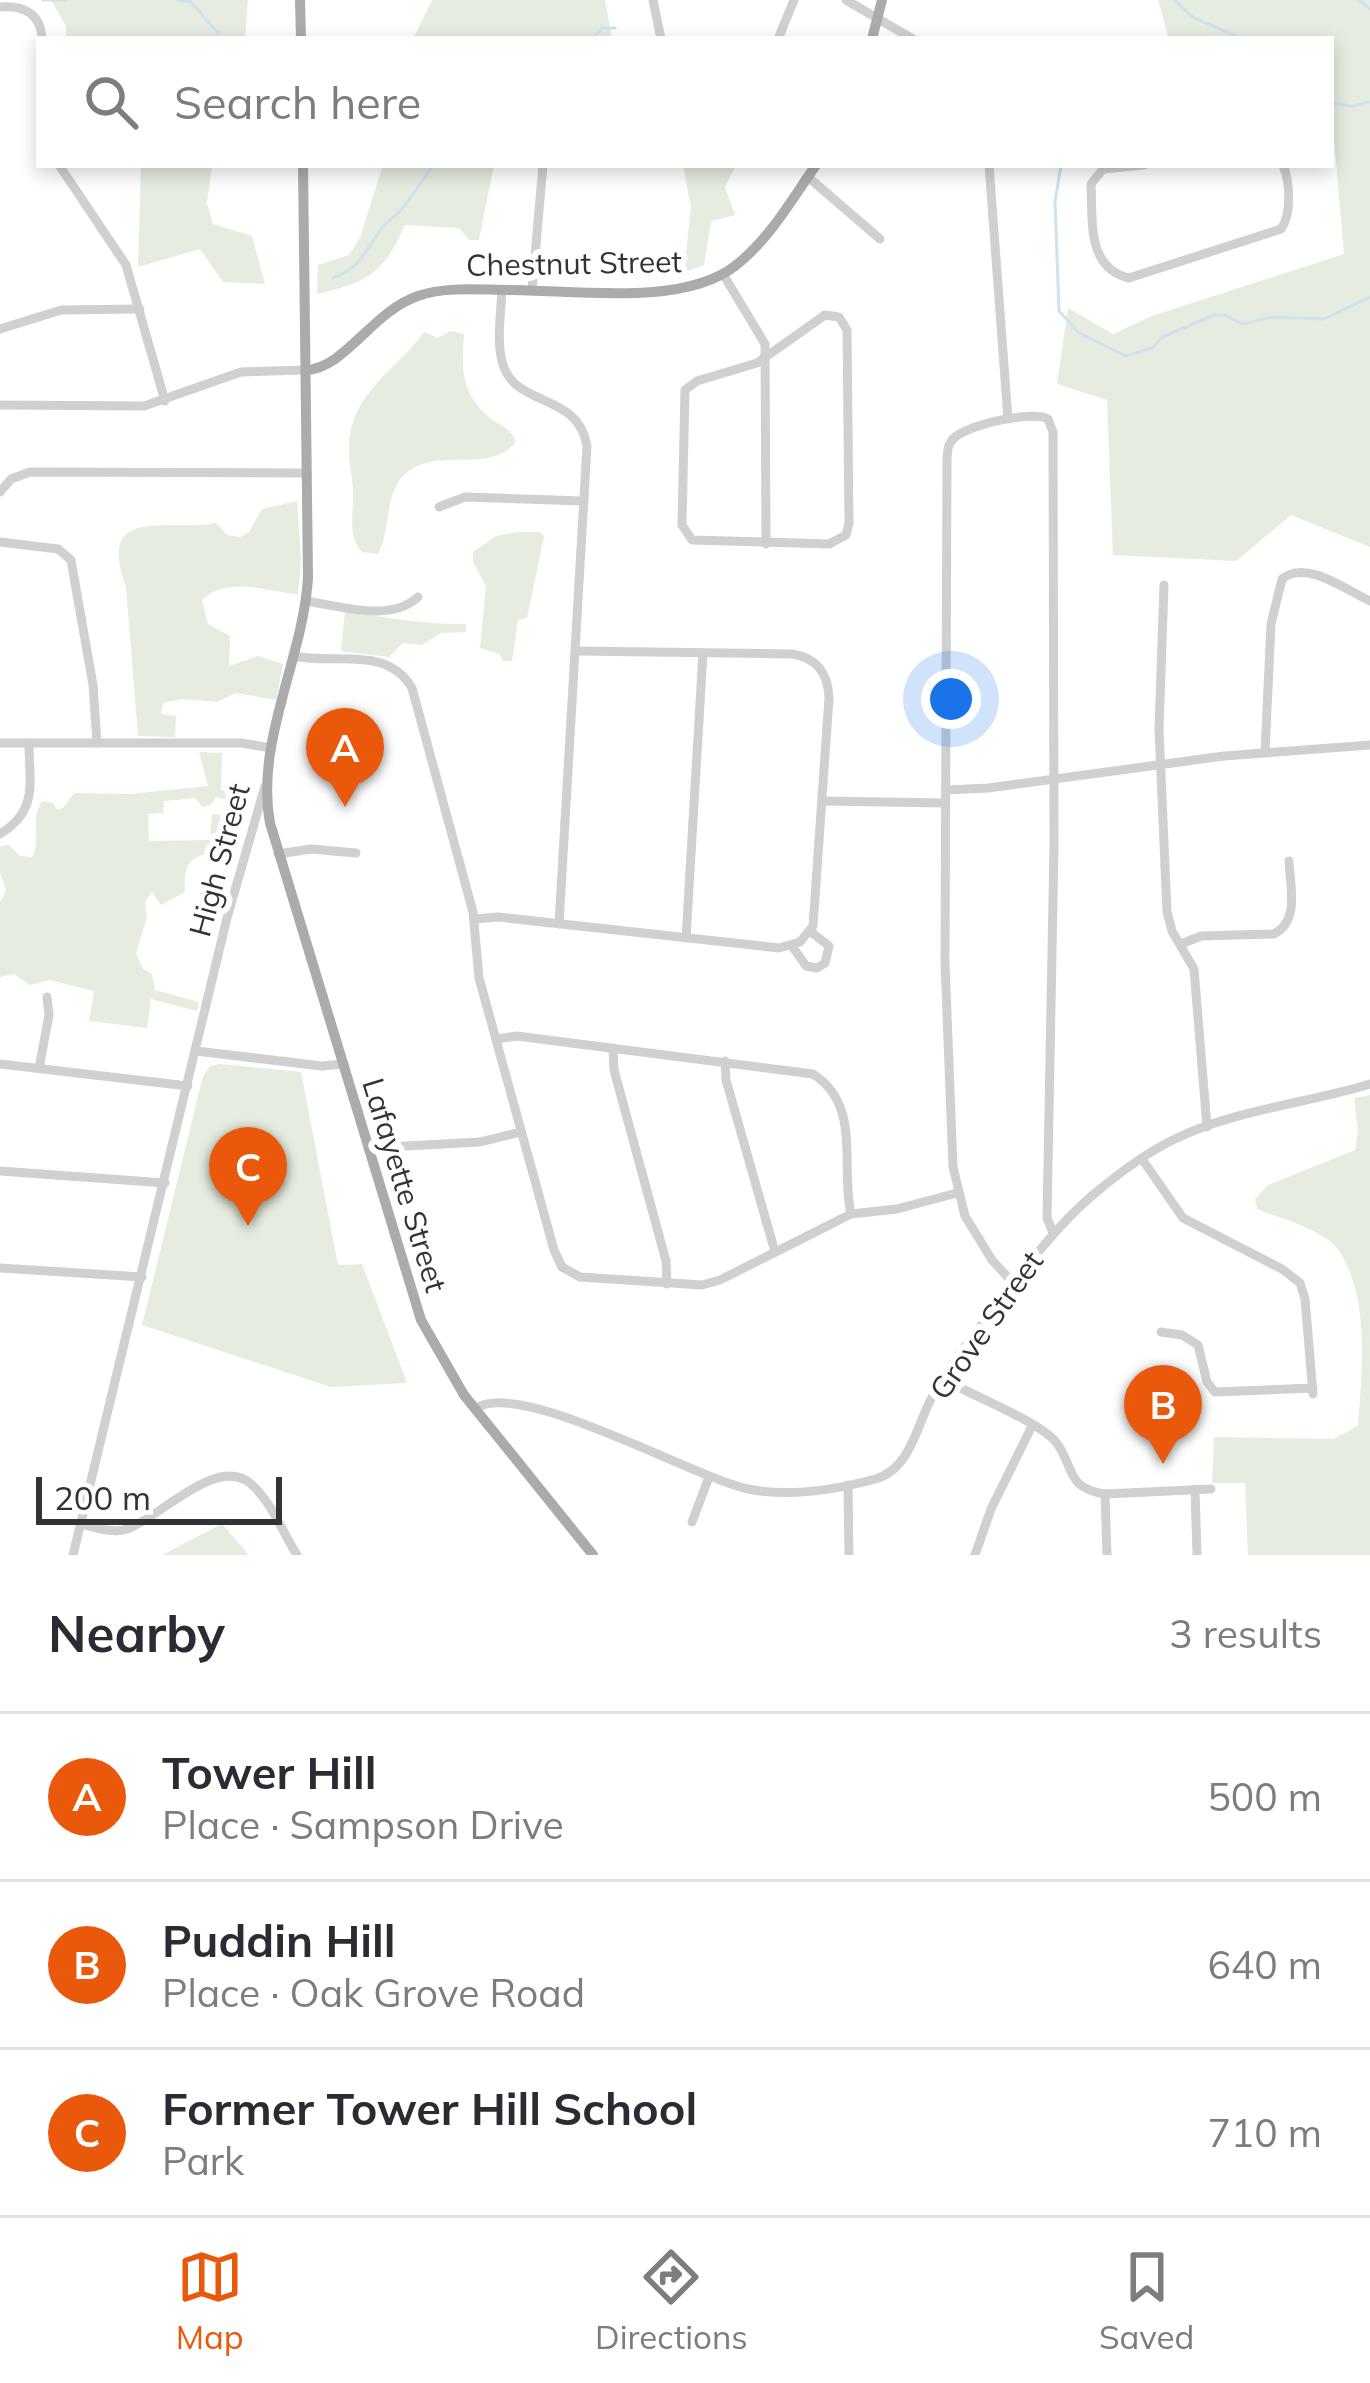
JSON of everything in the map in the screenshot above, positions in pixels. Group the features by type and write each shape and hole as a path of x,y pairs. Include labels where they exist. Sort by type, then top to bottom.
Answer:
{"main road":[{"path":"301,0 301,36"},
{"path":"873,36 882,0"},
{"name":"High Street","path":"266,782 306,601 303,168"},
{"name":"Chestnut Street","path":"306,370 332,365 367,327 407,300 442,290 661,291 723,274 756,246 814,168"},
{"name":"Lafayette Street","path":"266,782 272,835 417,1310 446,1368 475,1409 593,1555"}],"street":[{"path":"653,0 660,36"},
{"path":"779,36 794,0"},
{"path":"846,0 908,36"},
{"path":"0,7 32,14 42,36"},
{"path":"60,168 126,265 166,401"},
{"path":"532,290 543,168"},
{"path":"989,168 1008,419"},
{"path":"1113,168 1103,169 1091,184 1098,255 1110,271 1129,278 1281,229 1287,216 1284,168"},
{"path":"808,177 880,239"},
{"path":"723,274 763,336 766,544"},
{"path":"502,290 505,370 520,388 579,422 587,446 559,924"},
{"path":"0,329 57,310 140,309"},
{"path":"825,315 844,322 848,531 833,544 766,544 695,542 684,532 685,390 697,381 766,357 825,315"},
{"path":"0,405 137,406 166,401 242,372 306,370"},
{"path":"1014,1284 973,1231 957,1193 946,980 948,450 961,433 1041,414 1053,432 1047,1220 1053,1233"},
{"path":"0,492 11,479 30,472 308,473"},
{"path":"439,507 454,498 471,496 584,501"},
{"path":"0,542 58,549 71,560 93,686 97,743"},
{"path":"1264,752 1271,624 1282,579 1293,571 1306,572 1370,601"},
{"path":"1164,585 1159,729 1167,912 1196,981 1207,1127"},
{"path":"306,601 391,610 406,607 418,597"},
{"path":"475,919 498,917 774,948 792,946 810,931 816,911 829,692 820,667 797,655 575,651"},
{"path":"686,938 703,653"},
{"path":"294,656 382,662 410,682 475,919 478,971 562,1267 580,1277 668,1284 714,1282 851,1214 902,1208 957,1193"},
{"path":"0,743 241,743 272,748"},
{"path":"0,834 28,806 29,743"},
{"path":"946,790 1264,752 1370,745"},
{"name":"High Street","path":"73,1555 248,837 266,782"},
{"path":"823,801 946,803"},
{"path":"248,837 272,835"},
{"path":"278,854 304,849 356,853"},
{"path":"1181,944 1195,937 1274,934 1284,928 1291,908 1289,861"},
{"path":"792,946 806,966 817,968 825,963 829,946 810,931"},
{"path":"39,1068 49,1015 47,997"},
{"path":"496,1039 517,1036 802,1070 817,1076 834,1091 845,1118 851,1214"},
{"path":"613,1048 614,1070 666,1261 668,1284"},
{"path":"196,1051 322,1066 344,1064"},
{"path":"724,1061 725,1080 775,1252"},
{"path":"0,1064 188,1086"},
{"name":"Grove Street","path":"475,1409 492,1401 531,1405 709,1477 751,1489 781,1492 877,1479 897,1467 943,1379 1053,1233 1104,1186 1177,1138 1370,1084"},
{"path":"368,1148 480,1142 521,1132"},
{"path":"1142,1159 1183,1218 1282,1268 1300,1282 1313,1391 1215,1392 1207,1382 1198,1345 1182,1335 1161,1332"},
{"path":"0,1171 165,1183"},
{"path":"0,1268 142,1277"},
{"path":"943,1379 1054,1440 1078,1483 1105,1494 1211,1489"},
{"path":"975,1555 991,1509 1032,1426"},
{"path":"81,1524 127,1529 211,1479 229,1475 256,1489 297,1555"},
{"path":"692,1522 709,1477"},
{"path":"848,1485 849,1555"},
{"path":"1195,1489 1197,1555"},
{"path":"1105,1494 1107,1555"}],"shaded area":[{"path":"51,0 248,0 245,36 66,36 66,26"},
{"path":"432,0 605,0 611,36 414,36"},
{"path":"1158,0 1370,0 1370,547 1291,515 1236,561 1113,555 1107,400 1057,384 1068,308 1113,334 1152,316 1344,254 1334,139 1334,36 1168,36"},
{"path":"141,168 212,168 207,204 213,224 252,236 265,284 223,282 200,249 138,267"},
{"path":"382,168 493,168 479,240 469,240 459,228 405,225 389,255 372,273 317,294 318,265 349,255 360,238"},
{"path":"684,168 734,168 725,187 735,215 711,221 704,265 684,272 691,207"},
{"path":"450,331 464,334 463,368 472,398 516,442 491,457 431,462 404,475 393,492 378,554 362,552 353,534 349,457 357,413 424,332 438,338"},
{"path":"297,501 298,594 236,587 202,600 208,624 230,636 229,666 258,656 283,664 276,700 236,693 217,702 182,699 163,703 161,714 176,716 175,737 138,736 121,543 129,532 160,525 216,523 227,535 240,537 249,532 262,509"},
{"path":"517,532 544,536 527,618 518,620 512,661 503,661 499,654 480,648 486,586 473,552 496,536"},
{"path":"345,612 466,624 466,632 441,633 422,645 403,643 389,657 341,651"},
{"path":"199,752 222,753 221,790 251,789 236,857 197,857 187,869 185,892 161,905 152,892 145,902 147,918 136,953 143,969 152,974 155,990 199,1002 197,1011 151,999 147,1028 89,1021 94,991 49,980 30,985 14,974 0,977 0,901 6,890 0,846 9,845 20,856 32,857 42,801 62,809 74,793 131,794 208,786","holes":["216,797 225,799 226,815 212,814 210,840 149,841 148,814 163,813 164,801 196,798 202,807 211,805"]},
{"path":"210,1066 301,1072 338,1265 362,1264 407,1383 331,1387 142,1325 203,1076"},
{"path":"1370,1095 1370,1555 1248,1555 1245,1483 1212,1483 1214,1437 1333,1439 1358,1426 1362,1359 1356,1292 1340,1252 1314,1231 1257,1209 1255,1199 1268,1185 1355,1150 1354,1098"},
{"path":"222,1524 249,1555 162,1555 214,1528"}],"waterway":[{"path":"43,0 65,0"},
{"path":"177,0 191,2 220,36"},
{"path":"1174,0 1194,18 1236,36"},
{"path":"1359,0 1370,9"},
{"path":"595,36 602,28 615,28"},
{"path":"1334,103 1370,102"},
{"path":"333,278 360,259 431,168"},
{"path":"1061,168 1055,202 1059,311 1079,333 1126,356 1152,348 1163,337 1214,315 1242,324 1273,317 1324,319 1370,297"}],"place":[{"name":"Tower Hill","path":"345,807"},
{"name":"Former Tower Hill School","path":"248,1226"},
{"name":"Puddin Hill","path":"1163,1464"}]}
